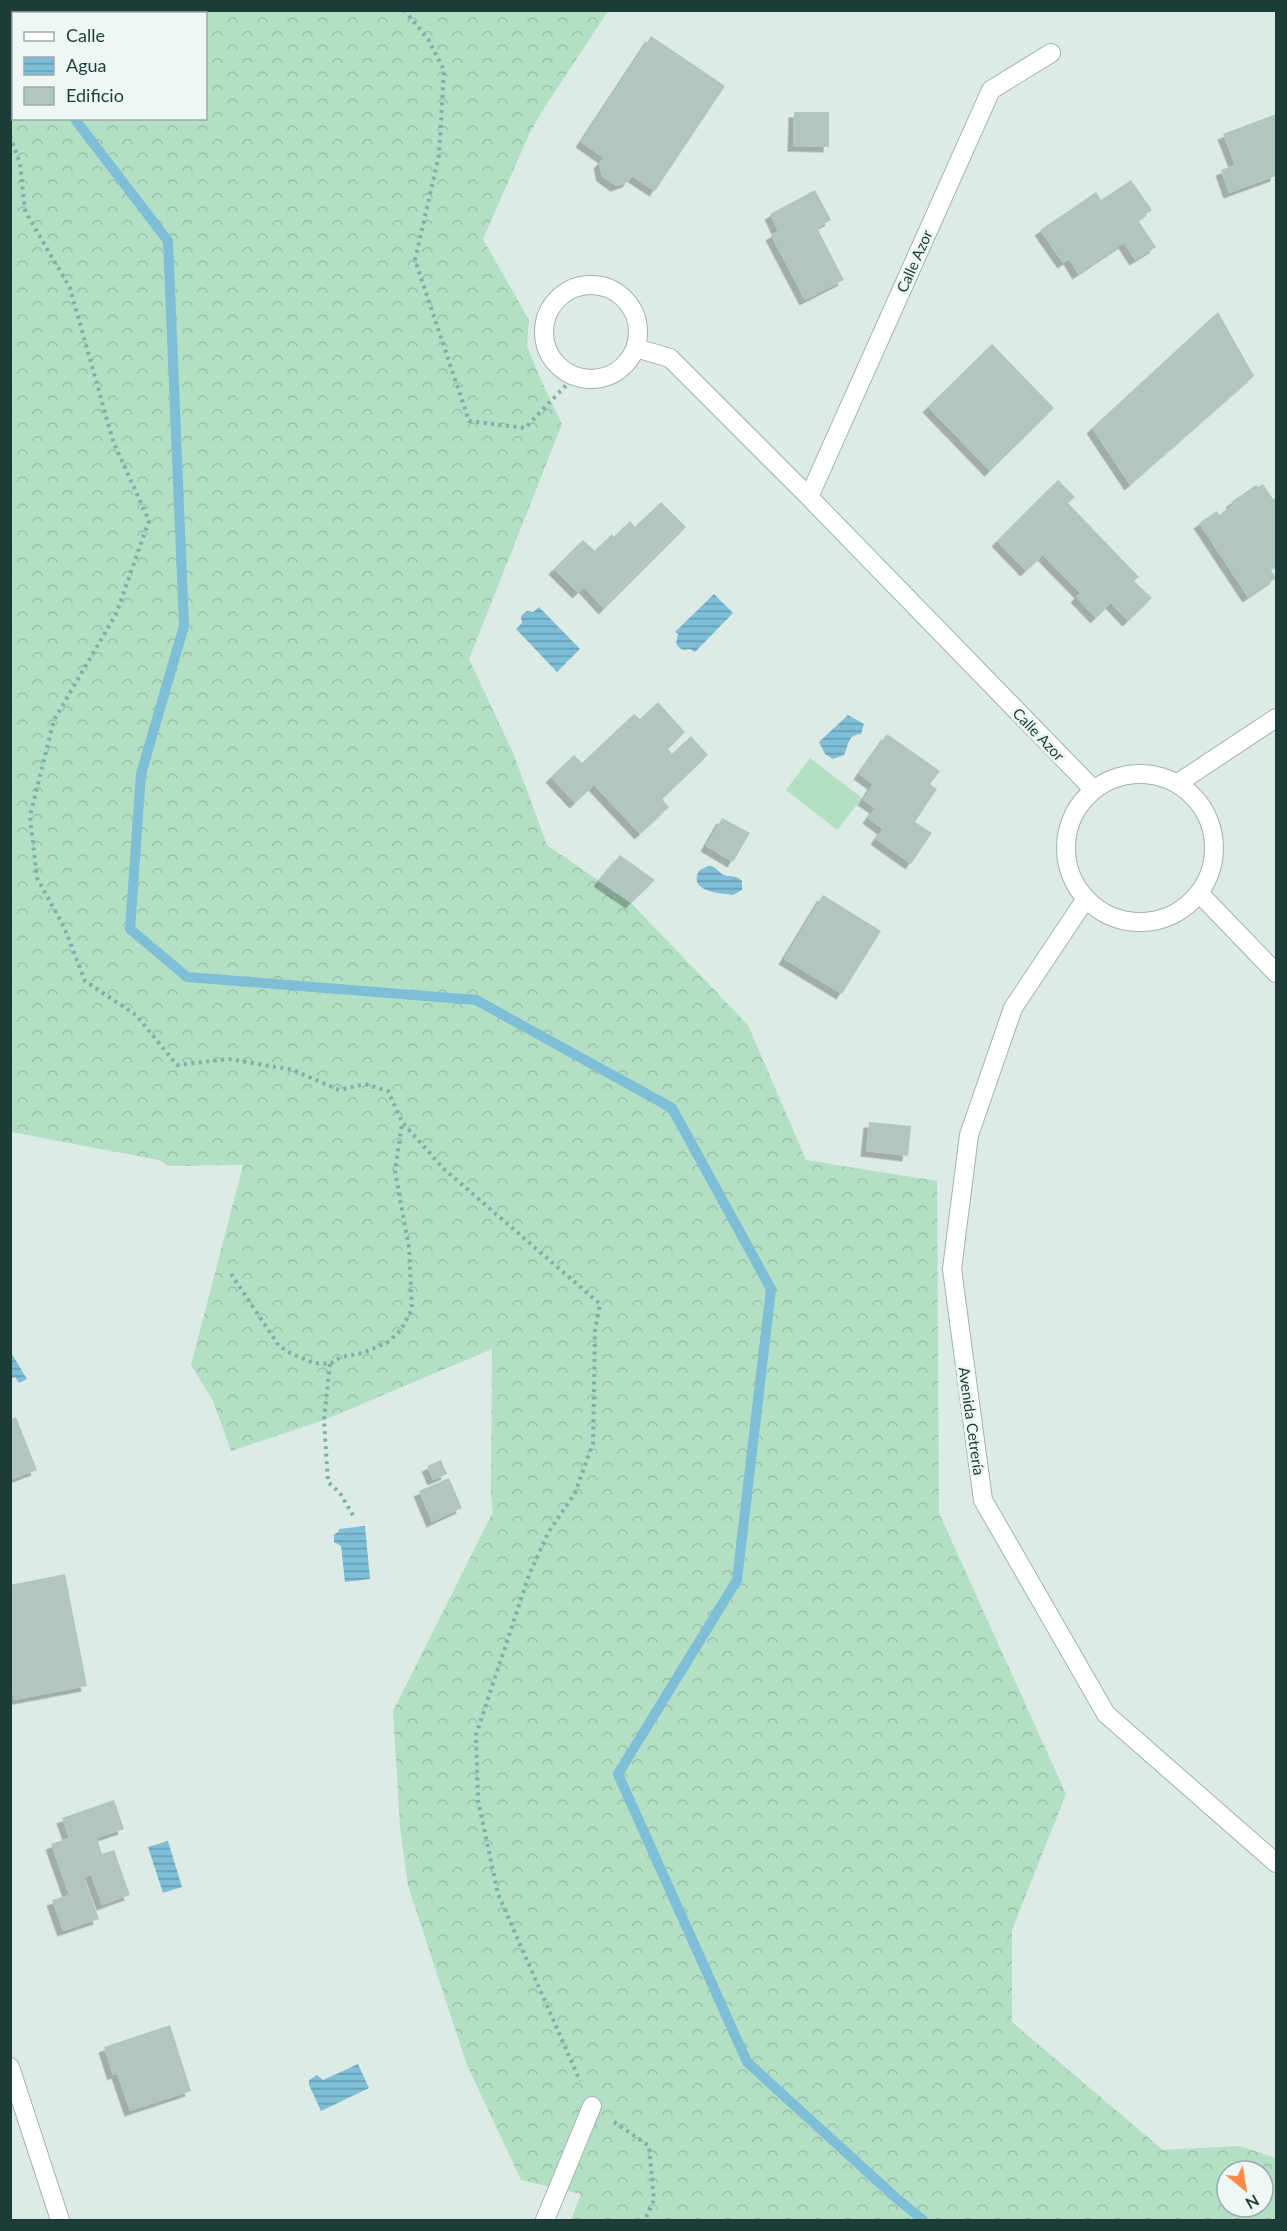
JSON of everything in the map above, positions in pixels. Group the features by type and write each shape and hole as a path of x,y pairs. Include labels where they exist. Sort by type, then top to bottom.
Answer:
{"street":[{"name":"Calle Azor","path":"809,497 991,90 1051,53"},
{"path":"589,284 607,287 623,297 634,312 639,329 636,348 626,363 611,375 593,379 575,376 559,367 548,352 543,334 547,316 556,300 571,289 589,284"},
{"name":"Calle Azor","path":"636,348 669,357 809,497 1094,790"},
{"path":"1178,783 1276,718"},
{"path":"1150,774 1178,783 1202,805 1214,833 1214,865 1200,894 1175,915 1144,923 1112,918 1085,900 1070,874 1065,843 1074,814 1094,790 1120,777 1150,774"},
{"path":"1200,894 1276,973"},
{"name":"Avenida Cetrería","path":"1085,900 1013,1008 969,1135 952,1269 983,1500 1106,1714 1276,1863"},
{"path":"10,2067 60,2220"},
{"path":"545,2220 592,2106"}],"path":[{"path":"405,10 428,39 444,70 439,155 415,260 469,421 525,428 575,376"},
{"path":"10,136 20,163 25,211 70,288 113,441 149,520 116,614 54,720 30,816 37,878 64,927 86,981 136,1015 177,1065 229,1059 293,1070 339,1090 365,1084 388,1091 402,1122 444,1169 600,1304 595,1330 593,1443 575,1493 548,1533 529,1575 476,1735 478,1800 498,1894 592,2106 649,2146 654,2200 645,2220"},
{"path":"231,1274 279,1346 292,1354 315,1363 330,1364 341,1357 363,1353 388,1342 401,1330 412,1309 409,1248 394,1171 402,1122"},
{"path":"330,1364 324,1420 328,1482 340,1493 354,1517"}],"green space":[{"path":"10,11 608,11 541,113 483,239 529,320 527,346 562,424 469,659 514,755 547,845 631,903 748,1025 806,1160 937,1181 939,1513 1066,1794 1012,1930 1012,2022 1163,2150 1240,2146 1276,2158 1276,2220 571,2220 581,2194 521,2180 467,2065 408,1886 400,1827 393,1711 493,1512 491,1495 492,1349 324,1420 231,1451 213,1401 191,1365 243,1165 169,1166 159,1160 11,1132"},
{"path":"810,758 862,798 837,830 786,790"}],"water":[{"path":"714,594 733,613 695,652 680,648 676,643 678,634 675,632"},
{"path":"539,607 580,649 557,672 516,629 522,623 521,616"},
{"path":"848,715 864,724 861,734 851,738 844,755 833,759 825,754 819,742"},
{"path":"709,866 722,874 742,881 742,890 733,895 704,889 697,881 697,875 700,870"},
{"path":"10,1351 27,1379 19,1383 15,1377 11,1379"},
{"path":"365,1526 370,1579 345,1582 341,1546 334,1542 334,1535 339,1529"},
{"path":"168,1841 182,1887 163,1893 148,1847"},
{"path":"358,2064 369,2088 321,2111 309,2085 309,2080 317,2075 323,2080"}],"building":[{"path":"651,36 725,86 655,191 632,176 628,182 616,186 602,176 599,163 604,158 581,142"},
{"path":"794,112 829,112 829,147 793,146"},
{"path":"1276,114 1276,176 1229,193 1221,170 1235,165 1223,134"},
{"path":"1131,180 1152,210 1138,220 1156,247 1135,260 1124,243 1078,274 1069,259 1063,263 1040,230 1096,192 1101,200"},
{"path":"815,190 831,220 817,228 844,280 805,300 771,235 778,231 770,214"},
{"path":"1218,312 1254,376 1130,485 1092,428"},
{"path":"992,344 1054,408 990,471 928,407"},
{"path":"1058,480 1075,497 1068,503 1139,577 1134,581 1152,598 1128,621 1111,603 1096,618 1076,597 1080,593 1043,555 1026,571 997,541"},
{"path":"1263,484 1273,499 1276,497 1276,571 1274,568 1271,570 1276,578 1248,597 1199,523 1217,511 1219,515 1233,505 1231,502 1256,485 1258,487"},
{"path":"661,502 686,527 604,609 584,587 578,593 554,569 583,540 595,551 612,534 614,537 630,521 635,527"},
{"path":"658,702 685,732 668,749 672,754 691,736 708,755 662,799 669,807 640,834 594,785 575,803 551,777 574,755 582,763 634,714 640,719"},
{"path":"887,734 940,771 930,784 937,789 915,822 932,833 911,864 876,839 883,829 868,818 875,808 863,800 873,784 859,774"},
{"path":"722,818 750,833 733,862 706,846"},
{"path":"620,855 655,880 631,903 599,881"},
{"path":"823,895 881,931 842,994 784,959"},
{"path":"869,1122 911,1126 908,1156 866,1151"},
{"path":"16,1417 37,1470 10,1480 10,1419"},
{"path":"441,1460 447,1474 433,1480 427,1466"},
{"path":"449,1478 462,1508 432,1522 419,1491"},
{"path":"65,1574 87,1686 14,1700 10,1684 10,1585"},
{"path":"114,1800 124,1829 97,1838 102,1854 114,1850 130,1895 102,1905 91,1875 84,1877 99,1919 63,1931 52,1900 69,1895 51,1844 69,1838 62,1818"},
{"path":"170,2025 191,2091 130,2111 117,2073 113,2075 104,2047"}],"waterway":[{"path":"76,120 168,241 184,626 141,774 130,929 187,977 476,1000 672,1108 771,1289 737,1580 618,1774 747,2062 923,2220"}]}
